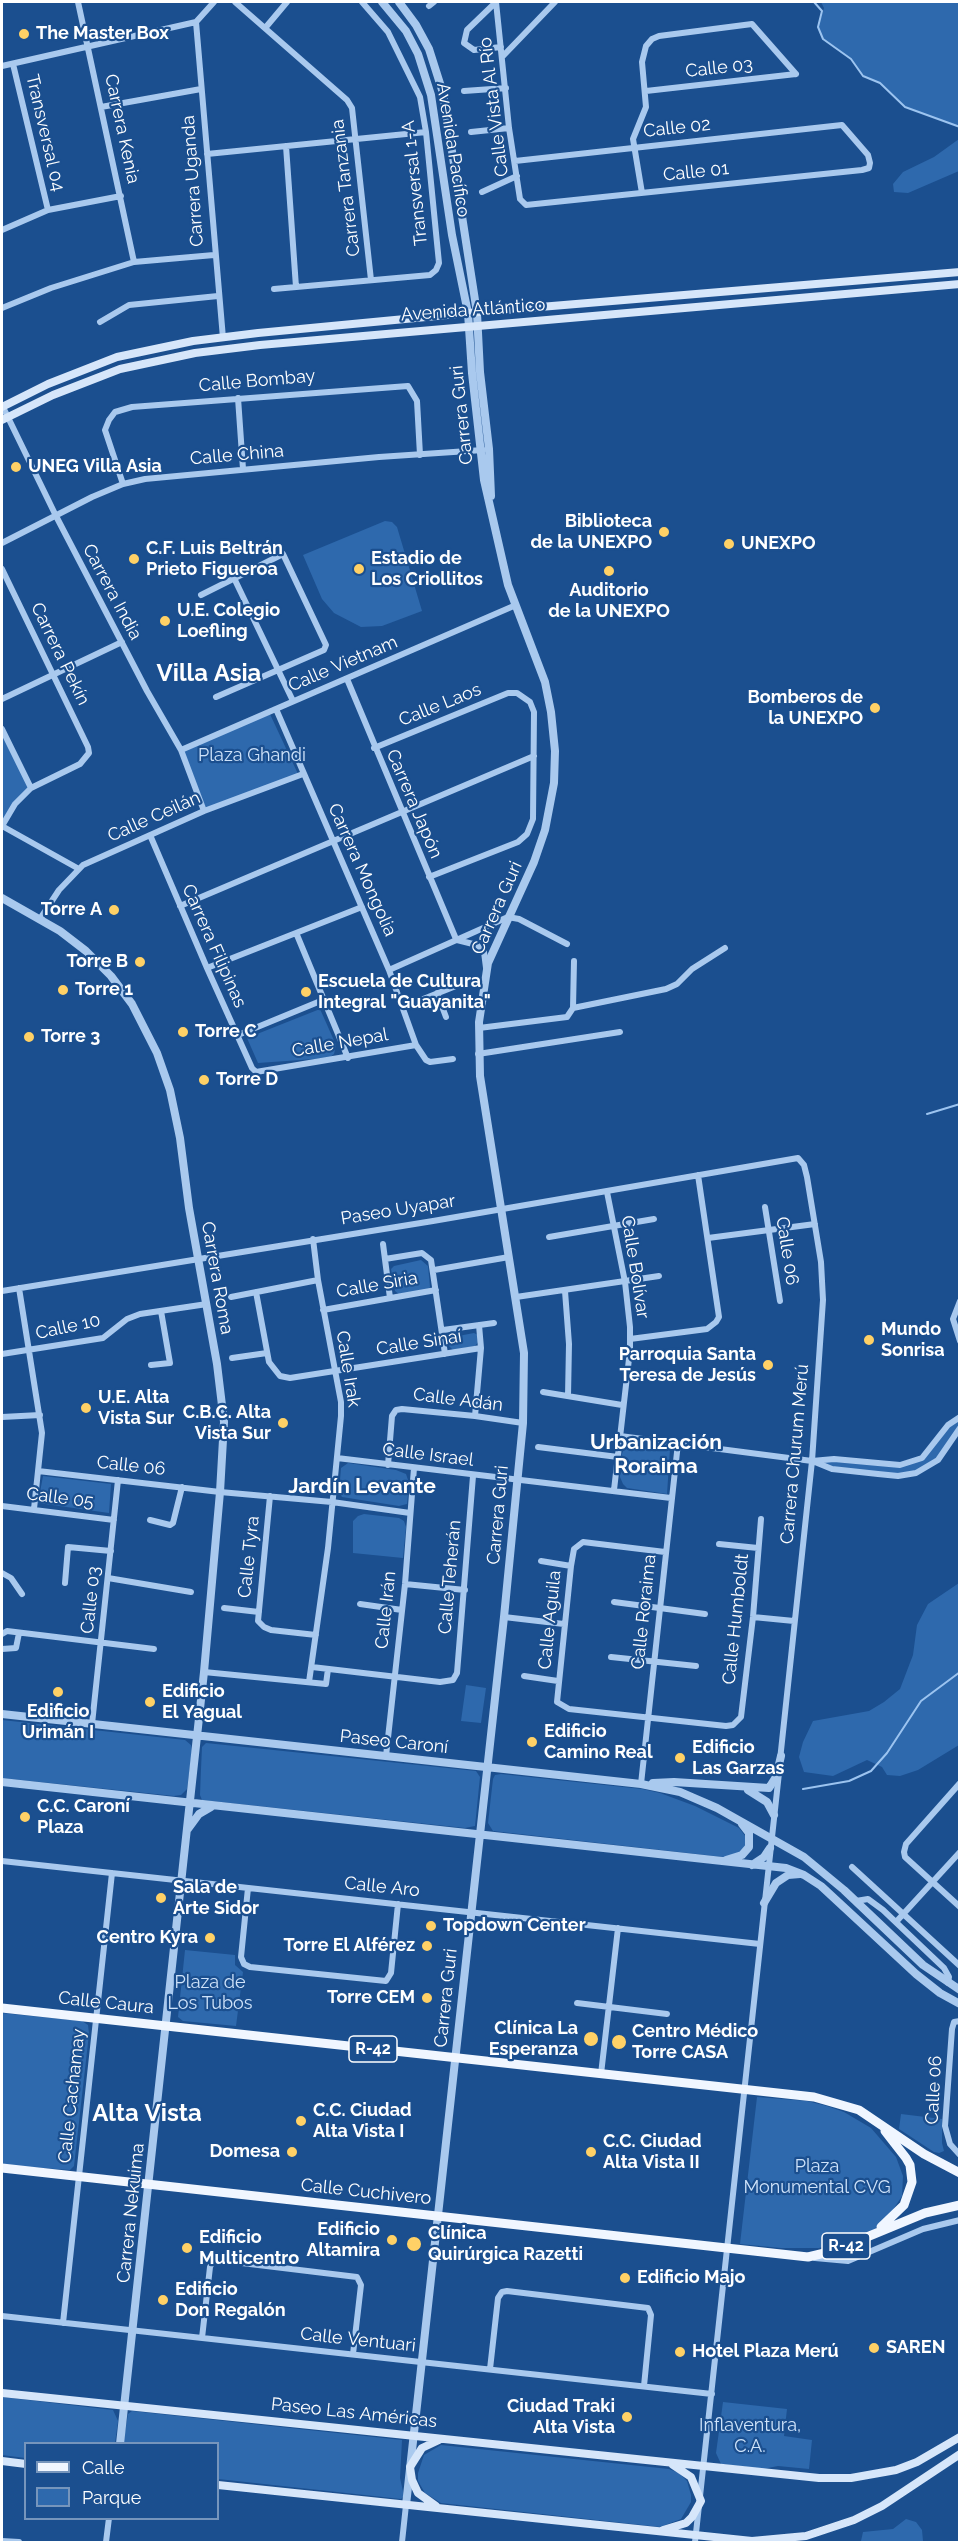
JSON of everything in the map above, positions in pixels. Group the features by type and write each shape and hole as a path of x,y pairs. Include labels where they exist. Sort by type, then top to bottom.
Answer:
{"main road":[{"name":"Avenida Atlántico","path":"2,406 48,384 117,357 193,342 473,313 960,272"},
{"name":"Avenida Atlántico","path":"4,419 53,395 120,369 195,353 479,325 960,284"},
{"name":"Calle Caura","path":"2,2008 744,2089"},
{"name":"R-42","path":"744,2089 826,2099 859,2110 929,2157 960,2172"},
{"path":"864,2238 898,2212 908,2197 912,2182 910,2165 906,2158 877,2122"},
{"name":"Calle Cuchivero","path":"2,2168 728,2248"},
{"name":"R-42","path":"728,2248 808,2257 833,2251 925,2213 960,2205"},
{"name":"Paseo Las Américas","path":"2,2393 794,2476 850,2478 907,2467 960,2437"},
{"path":"446,2510 428,2502 418,2493 412,2480 410,2467 422,2448 435,2440 449,2439"},
{"path":"219,2485 682,2535 694,2541 775,2540 806,2536 836,2527 875,2510 960,2454"},
{"path":"2,2461 24,2464"},
{"path":"651,2532 667,2530 686,2523 701,2501 696,2485 685,2471 659,2461"}],"street":[{"name":"Carrera Kenia","path":"78,2 90,46 134,262"},
{"path":"2,66 196,22 214,2"},
{"name":"Carrera Tanzania","path":"235,2 348,100 352,108 371,280"},
{"path":"266,27 287,2"},
{"name":"Transversal 1-A","path":"362,2 388,32 420,97 426,132 439,263 430,275 371,280"},
{"name":"Avenida Pacífico","path":"382,2 406,31 426,73 447,206 473,313"},
{"name":"Avenida Pacífico","path":"399,2 416,25 437,70 443,93 473,313"},
{"path":"496,2 467,30 464,43 474,50 501,47"},
{"name":"Calle Vista Al Río","path":"496,2 509,128 520,199 526,205"},
{"path":"503,56 555,2"},
{"name":"Carrera Uganda","path":"196,22 214,255 223,338"},
{"name":"Calle 03","path":"752,24 796,74 646,91 642,62 646,46 652,39 659,36 752,24"},
{"name":"Transversal 04","path":"13,64 48,210"},
{"path":"464,91 506,88"},
{"path":"101,108 201,89"},
{"path":"642,193 633,139 646,107 646,91"},
{"name":"Calle 02","path":"515,161 842,125 868,155 869,168"},
{"path":"471,132 509,128"},
{"path":"207,154 426,132"},
{"path":"286,146 296,287"},
{"name":"Calle 01","path":"526,205 869,168"},
{"path":"482,192 517,176"},
{"path":"2,227 48,210 121,196"},
{"path":"447,206 459,201"},
{"path":"2,308 51,288 134,262 214,255"},
{"path":"274,289 371,280"},
{"path":"100,322 129,305 218,296"},
{"name":"Carrera Guri","path":"402,2542 478,1835 504,1617 523,1423 524,1353 478,1054 479,1028 487,971 496,942 534,862 549,814 554,783 555,751 552,712 545,682 508,585 484,480 485,450 479,325 473,313"},
{"name":"Carrera Guri","path":"473,313 469,326 472,373 485,450"},
{"name":"Calle Bombay","path":"123,484 105,430 109,420 116,412 132,407 408,386 417,400 420,455"},
{"path":"238,398 243,469"},
{"name":"Carrera India","path":"2,406 4,419 181,750 204,811"},
{"name":"Calle China","path":"2,543 123,484 170,476 243,469 485,450"},
{"path":"201,595 280,554 285,555 326,648 216,698"},
{"name":"Carrera Pekín","path":"2,569 89,753 80,764 31,788"},
{"path":"234,578 293,701"},
{"name":"Calle Vietnam","path":"181,750 516,605"},
{"path":"2,699 122,642"},
{"name":"Carrera Japón","path":"347,679 401,813 456,939"},
{"name":"Calle Laos","path":"375,748 508,693 517,693 530,702 534,712 534,756"},
{"name":"Carrera Mongolia","path":"276,709 389,970 416,1045"},
{"path":"2,729 31,788 15,804 2,826 79,869"},
{"path":"180,906 534,756 533,819 527,834 518,842 429,877"},
{"name":"Calle Ceilán","path":"39,919 59,890 79,869 204,811 303,774"},
{"name":"Carrera Filipinas","path":"150,835 252,1068"},
{"name":"Carrera Roma","path":"2,898 60,931 86,951 111,976 132,1004 157,1053 170,1090 180,1138 224,1422 204,1672 196,1735"},
{"path":"207,968 297,935 362,907"},
{"path":"389,970 508,917 519,919 567,944"},
{"path":"297,935 348,1058"},
{"path":"456,939 477,945 484,952 487,971"},
{"path":"573,1008 666,989 677,984 692,969 725,948"},
{"path":"479,1028 567,1017 573,1008 574,961"},
{"path":"403,1007 466,982"},
{"path":"437,993 446,1017"},
{"path":"238,1035 323,1000"},
{"path":"478,1054 620,1032"},
{"path":"416,1045 426,1060 430,1062 453,1059"},
{"name":"Calle Nepal","path":"252,1068 260,1073 416,1045"},
{"name":"Paseo Uyapar","path":"2,1291 199,1257 434,1221 798,1158"},
{"name":"Carrera Churum Merú","path":"770,1843 812,1461 823,1300 821,1262 815,1224 804,1164 798,1158"},
{"path":"630,1339 708,1329 719,1317 698,1175"},
{"name":"Calle Bolívar","path":"607,1192 625,1282 630,1339 614,1490"},
{"name":"Calle 06","path":"765,1207 780,1300"},
{"path":"549,1237 654,1219"},
{"path":"708,1238 815,1224"},
{"name":"Calle Irak","path":"309,1682 332,1502 341,1402 323,1310 313,1239"},
{"path":"382,1244 390,1298"},
{"path":"385,1260 422,1253 428,1256 434,1270 445,1354"},
{"path":"434,1270 509,1257"},
{"path":"516,1297 659,1276"},
{"path":"231,1297 318,1280"},
{"path":"19,1288 42,1433 34,1509"},
{"name":"Calle Siria","path":"323,1310 436,1290"},
{"path":"565,1291 569,1344 568,1396"},
{"path":"232,1358 267,1353 256,1292"},
{"path":"960,1301 953,1319 960,1341"},
{"name":"Calle 10","path":"2,1354 103,1338 127,1319 140,1314 207,1304"},
{"path":"151,1365 170,1363 161,1311"},
{"path":"443,1330 494,1323"},
{"path":"475,1416 481,1348 479,1325"},
{"name":"Calle Sinaí","path":"267,1353 274,1371 280,1376 290,1378 481,1348"},
{"path":"543,1392 622,1405"},
{"name":"Calle Adán","path":"387,1466 393,1416 396,1410 475,1416 523,1423"},
{"path":"2,1417 40,1415"},
{"path":"620,1436 812,1461 834,1459 893,1465 908,1464 927,1454 948,1425 960,1417"},
{"path":"812,1461 832,1469 898,1476 916,1473 938,1460 960,1428"},
{"name":"Calle Roraima","path":"641,1784 670,1498 678,1443"},
{"path":"538,1448 618,1457"},
{"name":"Calle Israel","path":"337,1458 387,1466 670,1498"},
{"name":"Calle Irán","path":"386,1756 405,1584 414,1468"},
{"name":"Calle 06","path":"38,1471 332,1502 410,1513"},
{"name":"Calle Teherán","path":"394,1677 440,1683 453,1680 457,1673 473,1476"},
{"name":"Calle 03","path":"92,1724 118,1480"},
{"path":"150,1520 170,1525 173,1523 182,1487"},
{"name":"Calle Tyra","path":"270,1496 258,1621 264,1628 272,1630 316,1635"},
{"name":"Calle 05","path":"2,1506 114,1520"},
{"name":"Calle Humboldt","path":"648,1717 726,1726 738,1722 741,1717 753,1617 761,1519"},
{"name":"Calle Aguila","path":"648,1717 569,1709 557,1702 558,1681 572,1554 579,1544 665,1552"},
{"path":"719,1544 758,1548"},
{"path":"64,1583 68,1547 111,1551"},
{"path":"541,1561 571,1566"},
{"path":"2,1573 11,1578 22,1594"},
{"path":"108,1578 191,1592"},
{"path":"405,1584 465,1590"},
{"path":"614,1602 705,1614"},
{"path":"360,1604 402,1610"},
{"path":"224,1608 259,1612"},
{"path":"504,1617 564,1624"},
{"path":"753,1617 794,1621"},
{"path":"2,1634 4,1631 154,1648"},
{"path":"2,1649 16,1648 19,1633"},
{"path":"611,1657 696,1666"},
{"path":"312,1667 394,1677"},
{"path":"204,1672 326,1684 328,1669"},
{"path":"524,1676 558,1681"},
{"name":"Paseo Caroní","path":"2,1714 641,1784 680,1792 736,1819 770,1843 817,1866 909,1953 960,1990"},
{"name":"Carrera Nekuima","path":"120,2442 196,1735"},
{"path":"641,1784 674,1782 763,1789 772,1786 781,1756"},
{"path":"2,1782 786,1868 804,1875 829,1892 916,1974 940,1993 960,2004"},
{"path":"960,1783 904,1847 905,1857 960,1906"},
{"path":"745,1788 767,1802 774,1815"},
{"path":"186,1833 199,1814 214,1806"},
{"path":"716,1861 737,1858 749,1847 749,1833 736,1819"},
{"path":"454,1832 467,1838 476,1857"},
{"path":"752,1865 764,1857 770,1843"},
{"path":"694,2541 701,2501 770,1843"},
{"path":"896,1922 960,1852"},
{"name":"Calle Aro","path":"2,1861 760,1944"},
{"path":"852,1867 960,1966"},
{"name":"Calle Cachamay","path":"63,2323 112,1873"},
{"path":"764,1903 770,1890 782,1878 788,1875 804,1875"},
{"path":"248,1888 241,1957 243,1962 250,1967 386,1981 392,1970 398,1904"},
{"path":"856,1901 870,1900 896,1922 944,1968 949,1977 948,1983"},
{"path":"601,2074 618,1928"},
{"path":"577,2003 667,2014"},
{"name":"Calle 06","path":"957,2022 945,2126 950,2144 960,2155"},
{"path":"808,2257 848,2261 922,2229 960,2220"},
{"path":"202,2338 210,2264 215,2260 357,2277 361,2282 353,2354"},
{"path":"490,2369 499,2295 507,2291 650,2309 644,2386"},
{"name":"Calle Ventuari","path":"2,2316 712,2394"},
{"path":"106,2542 109,2520"},
{"path":"2,2541 19,2542"}],"green space":[{"path":"821,2 959,2 959,127 905,107 880,83 863,76 851,59 823,39 818,27 824,8"},
{"path":"959,139 959,171 908,193 894,192 893,184 903,172 934,157"},
{"name":"Estadio de Los Criollitos","path":"385,521 392,522 397,527 422,611 382,626 361,627 334,613 322,599 303,555"},
{"name":"Plaza Ghandi","path":"269,712 298,774 206,809 183,750"},
{"path":"2,732 29,788 2,823"},
{"path":"320,1009 336,1045 334,1054 329,1058 258,1063 247,1038"},
{"path":"421,1260 428,1266 430,1287 428,1291 400,1295 395,1291 391,1269 394,1266"},
{"path":"474,1333 478,1335 479,1341 475,1346 453,1350 449,1346 453,1337"},
{"path":"959,1417 959,1428 938,1460 909,1475 832,1469 812,1461 834,1459 893,1465 915,1462 948,1425"},
{"path":"632,1444 670,1449 667,1494 627,1488 623,1484 620,1477 621,1457 624,1448"},
{"path":"348,1463 396,1470 406,1474 409,1483 407,1504 399,1506 342,1497 339,1492 341,1468"},
{"path":"43,1476 111,1484 109,1513 38,1503"},
{"path":"364,1514 399,1518 404,1521 406,1527 403,1558 353,1553 353,1521"},
{"path":"959,1583 959,1745 918,1770 900,1776 887,1775 882,1767 867,1760 833,1776 804,1772 799,1757 813,1721 869,1711 900,1689 913,1655 917,1625 928,1604"},
{"path":"466,1685 486,1688 481,1723 461,1721"},
{"path":"2,1720 185,1740 191,1745 192,1751 187,1789 181,1795 174,1796 2,1778"},
{"path":"206,1743 476,1771 480,1777 475,1826 465,1828 202,1800 200,1795 202,1747"},
{"path":"495,1775 642,1789 660,1793 695,1806 739,1828 746,1837 745,1850 732,1858 493,1831 488,1823 493,1779"},
{"name":"Plaza de Los Tubos","path":"185,1950 235,1955 235,1965 243,1972 236,2026 183,2021 178,2017"},
{"path":"2,2013 82,2021 88,2025 89,2034 74,2166 70,2170 2,2165"},
{"name":"Plaza Monumental CVG","path":"757,2097 807,2101 827,2106 844,2112 871,2128 896,2157 903,2176 902,2196 887,2219 874,2229 819,2248 781,2248 740,2244"},
{"path":"901,2114 942,2119 944,2151 934,2152 899,2129"},
{"path":"2,2397 113,2410 118,2421 115,2442 24,2442 24,2458 2,2455"},
{"name":"Inflaventura, C.A.","path":"723,2402 787,2409 784,2436 812,2440 809,2469 778,2466 763,2469 721,2464 716,2453"},
{"path":"132,2411 402,2440 400,2478 404,2496 401,2499 219,2479 219,2442 123,2442 128,2414"},
{"path":"441,2445 669,2469 679,2473 687,2481 691,2502 681,2519 660,2527 441,2503 425,2493 418,2481 418,2473 424,2455"},
{"path":"906,2519 916,2522 922,2530 925,2542 861,2541 863,2532 893,2529"}],"waterway":[{"path":"814,2 822,11 818,27 823,39 851,59 863,76 880,83 905,107 960,127"},
{"path":"927,1114 960,1104"},
{"path":"803,1789 849,1781 871,1771 887,1753 921,1701 960,1672"}],"place":[{"name":"The Master Box","path":"24,34"},
{"name":"UNEG Villa Asia","path":"16,467"},
{"name":"Biblioteca de la UNEXPO","path":"664,532"},
{"name":"UNEXPO","path":"729,544"},
{"name":"C.F. Luis Beltrán Prieto Figueroa","path":"134,559"},
{"name":"Estadio de Los Criollitos","path":"359,569"},
{"name":"Auditorio de la UNEXPO","path":"609,571"},
{"name":"U.E. Colegio Loefling","path":"165,621"},
{"name":"Bomberos de la UNEXPO","path":"875,708"},
{"name":"Torre A","path":"114,910"},
{"name":"Torre B","path":"140,962"},
{"name":"Torre 1","path":"63,990"},
{"name":"Escuela de Cultura Integral \"Guayanita\"","path":"306,992"},
{"name":"Torre C","path":"183,1032"},
{"name":"Torre 3","path":"29,1037"},
{"name":"Torre D","path":"204,1080"},
{"name":"Mundo Sonrisa","path":"869,1340"},
{"name":"Parroquia Santa Teresa de Jesús","path":"768,1365"},
{"name":"U.E. Alta Vista Sur","path":"86,1408"},
{"name":"C.B.C. Alta Vista Sur","path":"283,1423"},
{"name":"Edificio Urimán I","path":"58,1692"},
{"name":"Edificio El Yagual","path":"150,1702"},
{"name":"Edificio Camino Real","path":"532,1742"},
{"name":"Edificio Las Garzas","path":"680,1758"},
{"name":"C.C. Caroní Plaza","path":"25,1817"},
{"name":"Sala de Arte Sidor","path":"161,1898"},
{"name":"Topdown Center","path":"431,1926"},
{"name":"Centro Kyra","path":"210,1938"},
{"name":"Torre El Alférez","path":"427,1946"},
{"name":"Torre CEM","path":"427,1998"},
{"name":"Clínica La Esperanza","path":"591,2039"},
{"name":"Centro Médico Torre CASA","path":"619,2042"},
{"name":"C.C. Ciudad Alta Vista I","path":"301,2121"},
{"name":"Domesa","path":"292,2152"},
{"name":"C.C. Ciudad Alta Vista II","path":"591,2152"},
{"name":"Edificio Altamira","path":"392,2240"},
{"name":"Clínica Quirúrgica Razetti","path":"414,2244"},
{"name":"Edificio Multicentro","path":"187,2248"},
{"name":"Edificio Majo","path":"625,2278"},
{"name":"Edificio Don Regalón","path":"163,2300"},
{"name":"SAREN","path":"874,2348"},
{"name":"Hotel Plaza Merú","path":"680,2352"},
{"name":"Ciudad Traki Alta Vista","path":"627,2417"}],"district":[{"name":"Villa Asia","path":"209,674"},
{"name":"Urbanización Roraima","path":"656,1455"},
{"name":"Jardín Levante","path":"362,1487"},
{"name":"Alta Vista","path":"147,2114"}]}
